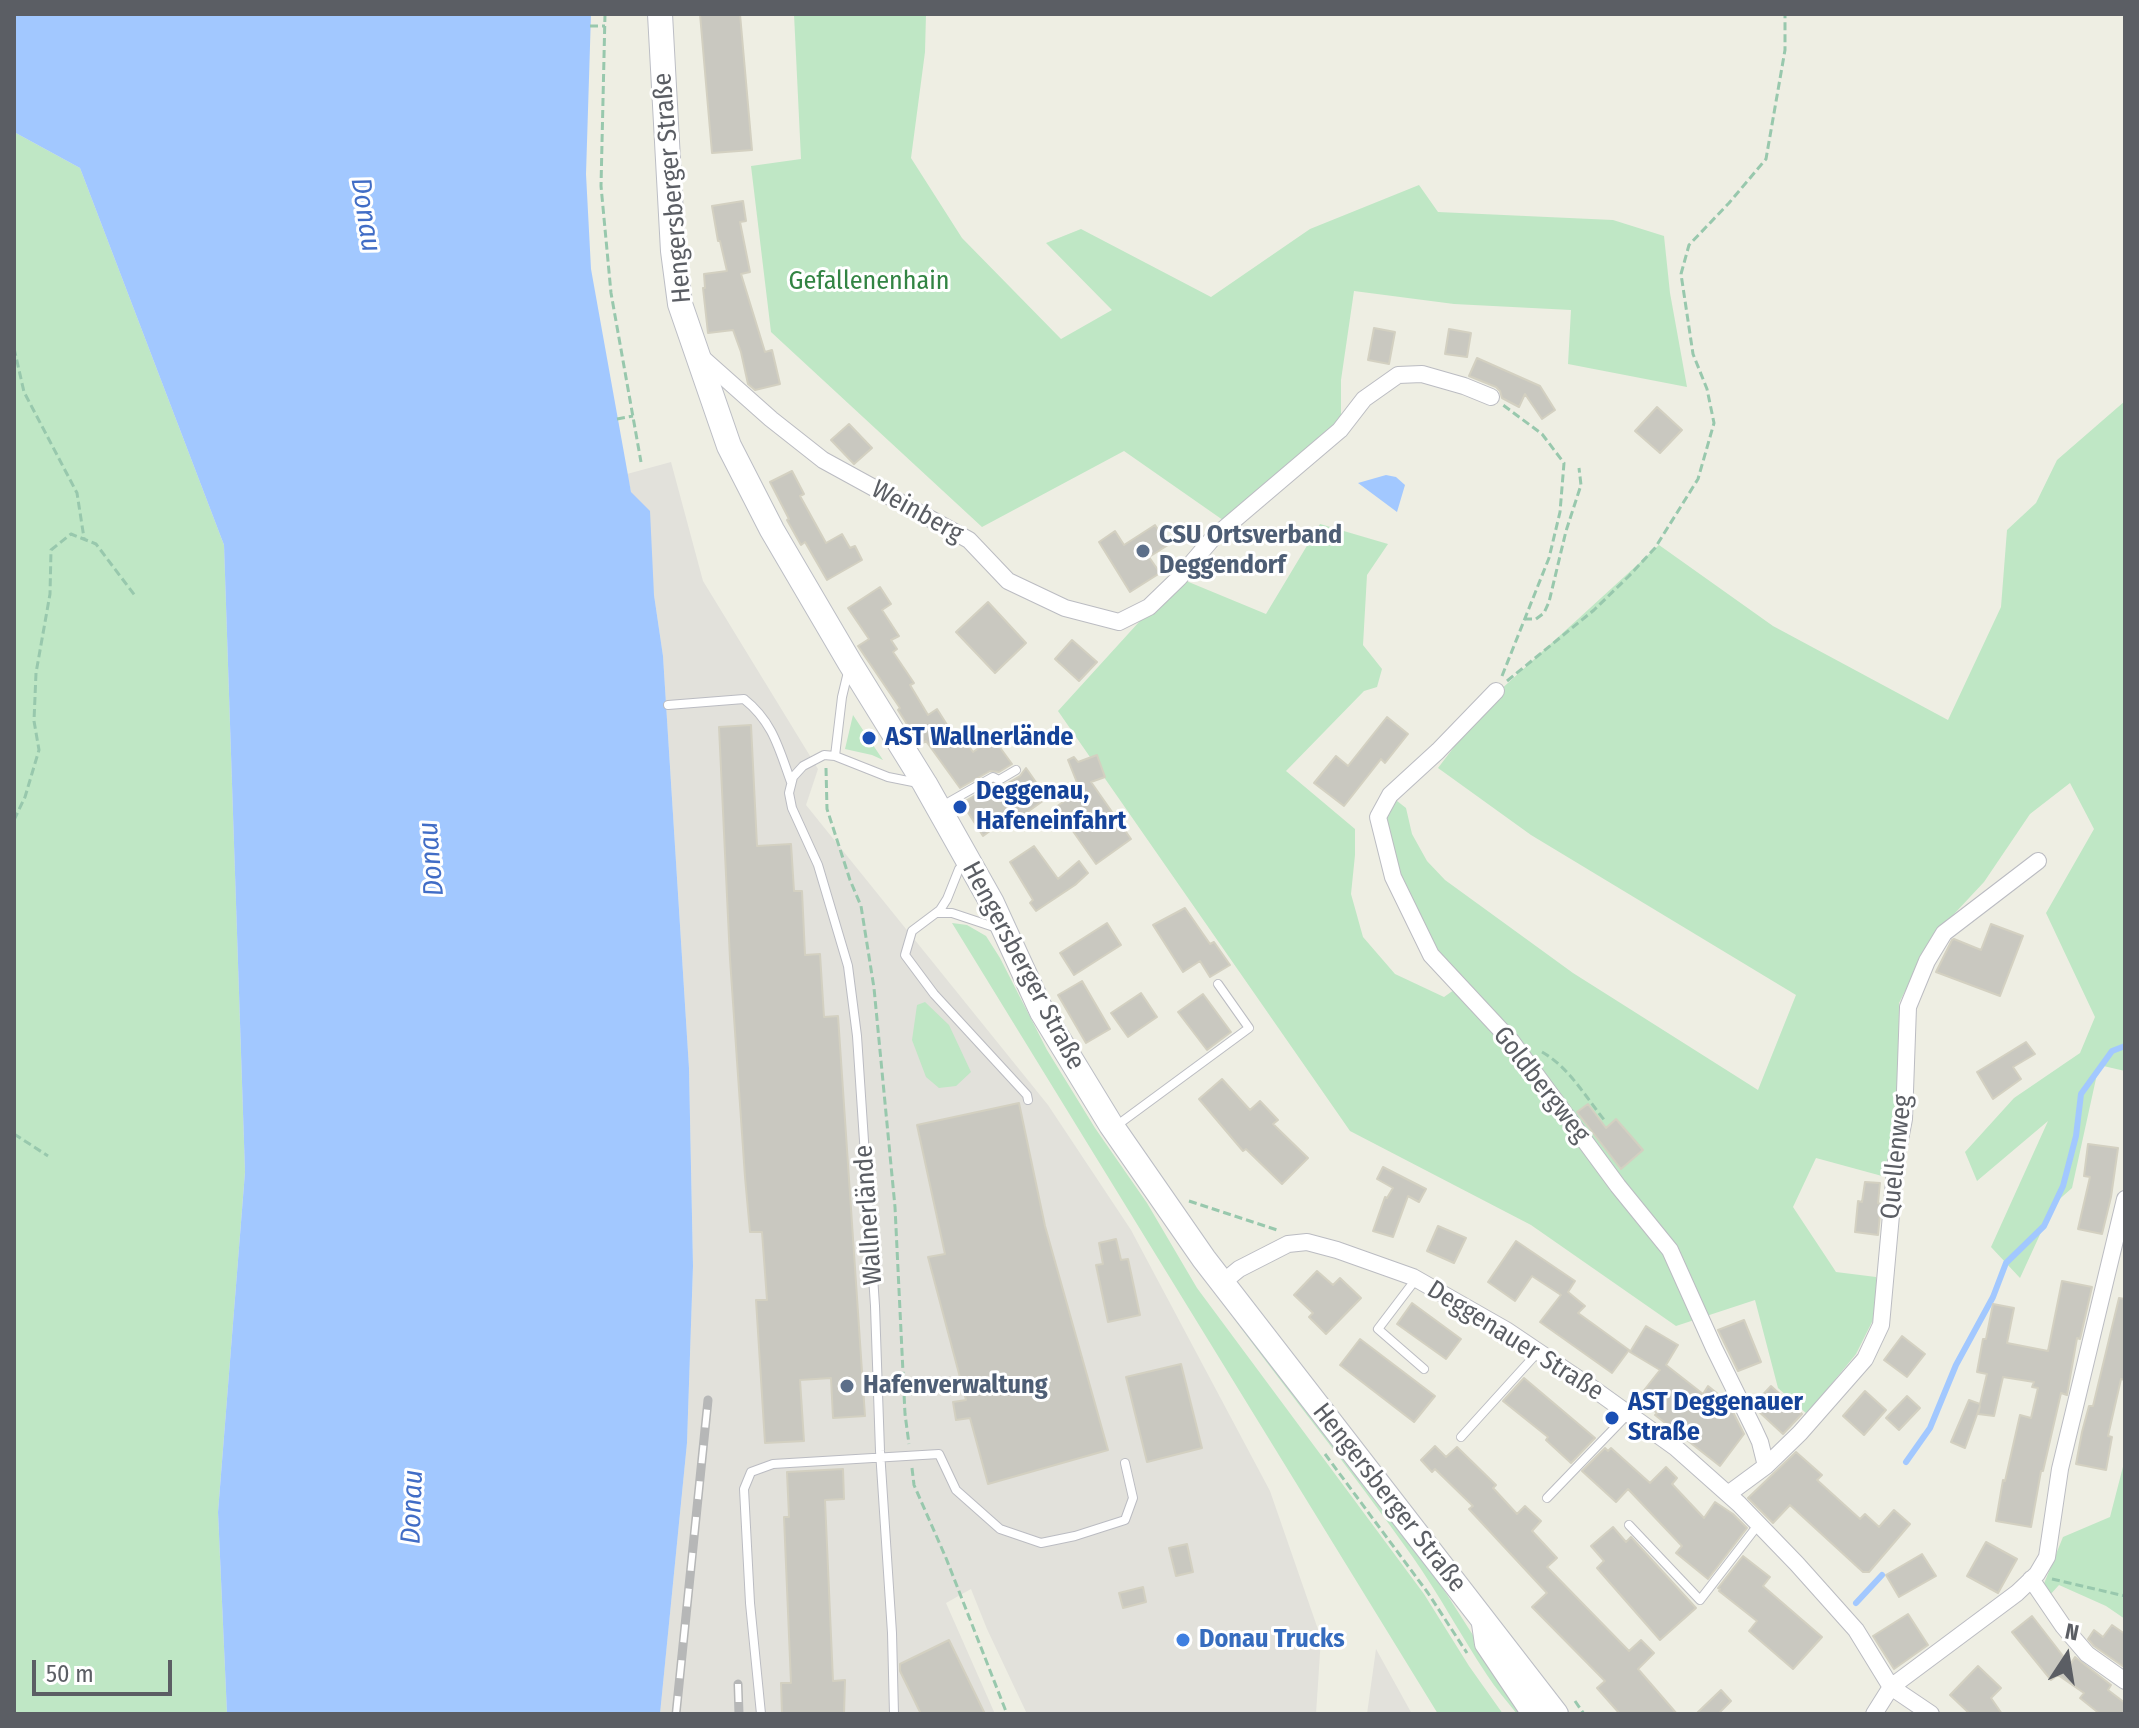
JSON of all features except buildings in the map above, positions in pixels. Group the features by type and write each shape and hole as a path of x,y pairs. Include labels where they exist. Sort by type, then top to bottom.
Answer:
{"main road":[{"name":"Hengersberger Straße","path":"660,14 673,251 680,304 729,446 772,530 925,784 992,903 1042,1012 1113,1128 1222,1283 1556,1714"}],"street":[{"name":"Weinberg","path":"695,351 771,419 823,460 969,540 1008,581 1065,608 1119,622 1149,607 1213,538 1340,430 1364,399 1398,375 1422,374 1491,397"},
{"name":"Goldbergweg","path":"1496,691 1390,795 1378,817 1393,877 1431,955 1512,1042 1618,1186 1670,1250 1754,1429 1766,1466"},
{"name":"Quellenweg","path":"1766,1466 1800,1433 1865,1359 1881,1325 1896,1160 1904,1119 1908,1007 1927,961 1944,933 2038,861"},
{"path":"1874,1714 1891,1687 2034,1577 2047,1557 2060,1469 2125,1199"},
{"name":"Deggenauer Straße","path":"1222,1283 1239,1269 1288,1244 1307,1242 1416,1279 1506,1330 1676,1448 1728,1494 1795,1561 1856,1630 1891,1687 1931,1714"},
{"path":"1728,1494 1766,1466"},
{"path":"2034,1577 2063,1626 2087,1654 2125,1681"},
{"name":"Hengersberger Straße","path":"1481,1617 1485,1644 1532,1714"}],"lane":[{"path":"835,756 842,697 850,663"},
{"name":"Wallnerlände","path":"668,705 744,699 758,710 775,735 791,783 792,808 818,865 848,966 859,1068 875,1306 894,1714"},
{"path":"791,783 803,766 824,755 835,756 888,777 925,784"},
{"path":"938,808 993,777 999,780 1016,770"},
{"path":"968,860 959,869 947,899 936,913 912,931 905,955 934,994 1027,1095 1028,1100"},
{"path":"936,913 964,916 1005,931"},
{"path":"1113,1128 1249,1028 1218,984"},
{"path":"1416,1279 1378,1329 1424,1369"},
{"path":"1461,1437 1539,1352"},
{"name":"Deggenauer Straße","path":"1547,1498 1628,1414"},
{"path":"761,1714 750,1603 744,1489 751,1472 773,1464 939,1454 956,1490 1000,1529 1041,1543 1125,1520 1133,1498 1125,1463"},
{"path":"1629,1525 1700,1600 1759,1524"}],"path":[{"path":"605,14 601,186 611,293 641,462"},
{"path":"1496,691 1594,610 1629,576 1655,548 1698,479 1714,423 1707,389 1693,354 1681,274 1689,245 1766,159 1785,50 1785,14"},
{"path":"590,26 605,26"},
{"path":"14,348 24,392 77,493 84,539"},
{"path":"1491,397 1542,434 1564,463 1560,512 1549,558 1496,691"},
{"path":"617,419 633,416"},
{"path":"1524,619 1536,619 1544,613 1549,602 1581,485 1579,468"},
{"path":"14,820 25,797 39,750 34,721 36,673 50,594 51,550 71,534 96,544 136,597"},
{"path":"828,783 827,809 861,906 874,988 895,1207 905,1414 914,1485 1007,1714"},
{"path":"1512,1042 1548,1056 1583,1091 1606,1122"},
{"path":"14,1134 48,1156"},
{"path":"1188,1200 1278,1231"},
{"path":"1325,1454 1428,1593 1470,1658"},
{"path":"2034,1577 2125,1596"}],"shaded area":[{"path":"671,462 703,581 818,769 806,805 1048,1105 1131,1230 1270,1491 1321,1638 1316,1714 1027,1714 971,1589 946,1603 995,1714 660,1714 687,1443 693,1266 689,1068 663,656 654,595 627,474"},
{"path":"1376,1649 1412,1714 1367,1714"}],"green space":[{"name":"Gefallenenhain","path":"794,14 926,14 925,52 911,158 962,238 1061,339 1112,310 1046,243 1081,229 1211,297 1310,229 1419,185 1438,212 1613,220 1664,236 1670,293 1687,387 1568,364 1571,310 1454,304 1354,291 1341,380 1341,430 1230,525 1124,451 982,527 771,332 751,166 801,159"},
{"path":"14,132 80,168 224,545 245,1172 218,1512 227,1714 14,1714"},
{"path":"2125,401 2125,1071 2099,1065 2072,1188 2054,1204 2020,1278 1991,1247 2048,1121 1977,1181 1965,1152 2014,1098 2080,1053 2095,1017 2046,913 2094,829 2070,783 2030,814 1984,882 1955,913 1924,954 1899,1003 1898,1125 1882,1176 1816,1158 1793,1207 1836,1272 1876,1277 1879,1308 1856,1354 1807,1414 1778,1388 1755,1300 1676,1326 1531,1225 1350,1131 1058,711 1179,578 1266,614 1320,524 1388,544 1367,575 1363,645 1382,669 1377,687 1364,691 1286,771 1355,829 1351,894 1363,937 1395,974 1444,997 1461,985 1433,954 1395,877 1379,817 1392,797 1406,808 1412,834 1427,861 1445,880 1573,973 1758,1090 1796,995 1531,835 1438,768 1454,747 1455,737 1497,693 1659,545 1773,626 1948,720 2001,607 2007,530 2036,503 2057,460"},
{"path":"853,715 883,760 845,749"},
{"path":"952,923 967,925 986,936 1047,1050 1095,1128 1147,1203 1197,1288 1424,1594 1503,1714 1438,1714"},
{"path":"925,1002 949,1025 971,1072 956,1086 939,1088 926,1077 912,1040 917,1005"},
{"path":"1213,1290 1435,1576 1527,1714 1517,1714 1494,1685 1412,1556"},
{"path":"2125,1459 2125,1619 2106,1606 2059,1585 2049,1596 2043,1586 2063,1537 2110,1517"}],"water":[{"name":"Donau","path":"14,14 591,14 586,174 591,269 631,492 650,511 654,595 663,656 689,1068 693,1266 687,1443 660,1714 227,1714 218,1512 245,1172 224,545 80,168 14,132"},
{"path":"1386,475 1396,477 1405,485 1397,512 1358,483"}],"waterway":[{"path":"1906,1462 1930,1428 1956,1365 1993,1297 2006,1263 2044,1226 2063,1186 2076,1136 2081,1094 2112,1051 2125,1046"},
{"path":"1856,1603 1882,1575"}],"railway":[{"path":"676,1714 708,1400"},
{"path":"738,1684 739,1714"}],"place":[{"name":"CSU Ortsverband Deggendorf","path":"1143,551"},
{"name":"AST Wallnerlände","path":"869,738"},
{"name":"Deggenau, Hafeneinfahrt","path":"960,807"},
{"name":"Hafenverwaltung","path":"847,1386"},
{"name":"AST Deggenauer Straße","path":"1612,1418"},
{"name":"Donau Trucks","path":"1183,1640"}]}
